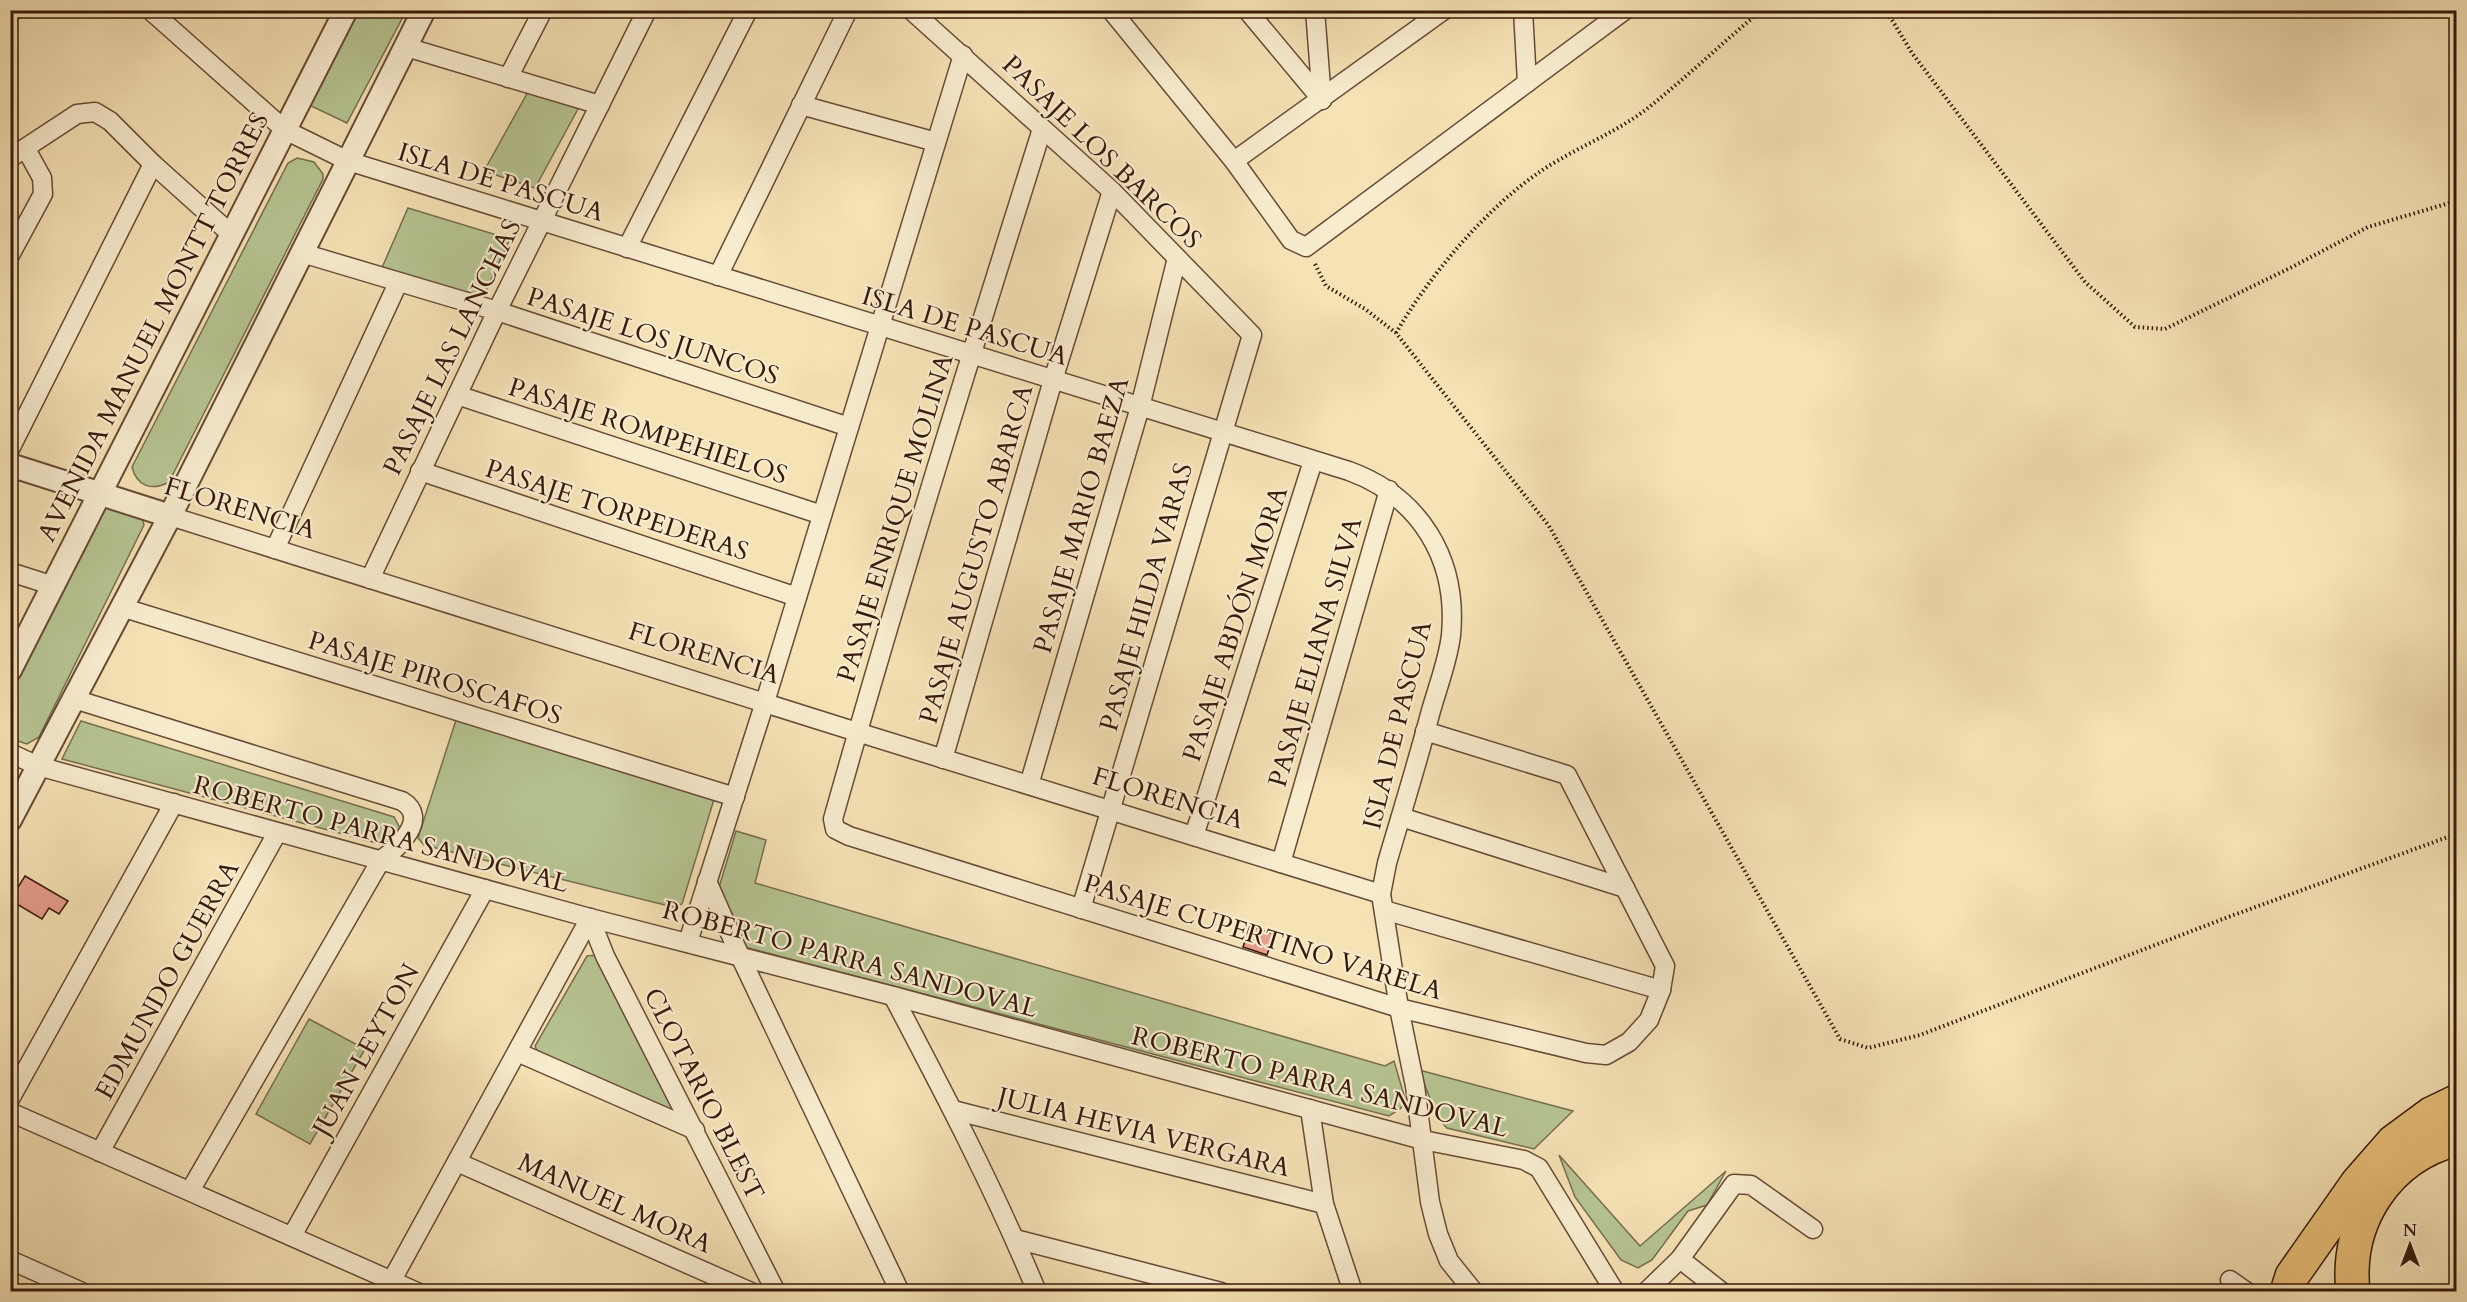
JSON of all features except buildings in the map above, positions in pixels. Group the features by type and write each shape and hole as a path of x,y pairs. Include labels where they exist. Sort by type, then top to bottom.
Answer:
{"highway":[{"path":"2287,1292 2292,1276 2375,1160 2392,1142 2412,1127 2457,1102"},
{"path":"2353,1292 2354,1249 2364,1216 2379,1188 2412,1159 2457,1139"}],"street":[{"path":"10,13 14,10"},
{"name":"ISLA DE PASCUA","path":"150,10 285,130 348,161 1313,461 1372,480 1389,490 1422,523 1435,543 1446,568 1452,594 1451,636 1387,862 1382,902 1437,1234 1449,1261 1474,1292"},
{"name":"AVENIDA MANUEL MONTT TORRES","path":"10,670 346,10"},
{"path":"10,820 170,516 424,10"},
{"path":"508,78 543,10"},
{"name":"PASAJE LAS LANCHAS","path":"370,579 497,311 647,10"},
{"path":"627,248 748,10"},
{"path":"718,276 848,10"},
{"name":"PASAJE LOS BARCOS","path":"911,10 1112,191 1252,335"},
{"path":"1111,10 1234,161 1291,240 1306,247 1625,10"},
{"path":"1247,10 1322,100"},
{"path":"1315,10 1322,100"},
{"path":"1234,161 1322,100 1420,19 1444,10"},
{"path":"1523,10 1527,83"},
{"path":"406,47 600,105"},
{"path":"688,942 765,702 963,55"},
{"path":"801,105 936,142"},
{"path":"10,255 43,194 41,174 18,153 77,114 95,112 110,122 232,235"},
{"name":"PASAJE ENRIQUE MOLINA","path":"833,819 971,354 1042,129"},
{"path":"10,449 153,164"},
{"name":"PASAJE AUGUSTO ABARCA","path":"943,759 1053,380 1112,191"},
{"name":"PASAJE LOS JUNCOS","path":"302,253 497,311 849,427"},
{"name":"PASAJE MARIO BAEZA","path":"1029,785 1140,407 1177,258"},
{"path":"274,549 398,283"},
{"name":"PASAJE HILDA VARAS","path":"1081,909 1221,432 1252,335"},
{"name":"PASAJE ROMPEHIELOS","path":"457,395 822,515"},
{"name":"PASAJE ABDÓN MORA","path":"1194,836 1313,461"},
{"name":"FLORENCIA","path":"10,465 1281,863 1382,902 1661,990"},
{"name":"PASAJE TORPEDERAS","path":"420,471 797,597"},
{"name":"PASAJE ELIANA SILVA","path":"1281,863 1389,490"},
{"path":"10,572 54,586"},
{"name":"PASAJE PIROSCAFOS","path":"121,607 735,797"},
{"path":"74,699 402,801 412,811 412,823 405,840 399,848 381,860 190,1191"},
{"path":"1425,731 1567,775 1665,966 1661,990"},
{"name":"ROBERTO PARRA SANDOVAL","path":"10,753 38,766 590,918 893,996 1423,1140 1532,1163 1539,1168 1615,1292"},
{"path":"10,1099 174,803"},
{"path":"1401,817 1625,888"},
{"name":"PASAJE CUPERTINO VARELA","path":"833,819 835,829 849,836 1399,1008 1586,1053 1606,1055 1629,1042 1649,1020 1661,990"},
{"name":"EDMUNDO GUERRA","path":"100,1152 278,833"},
{"path":"707,881 740,956 900,1292"},
{"name":"JUAN LEYTON","path":"292,1236 485,889"},
{"path":"390,1286 590,918"},
{"name":"CLOTARIO BLEST","path":"590,918 605,956 776,1292"},
{"path":"893,996 953,1110 1015,1239 1037,1292"},
{"path":"516,1052 695,1130"},
{"path":"1310,1109 1324,1204 1353,1292"},
{"name":"JULIA HEVIA VERGARA","path":"953,1110 1324,1204"},
{"path":"10,1112 292,1236 390,1286 417,1292"},
{"name":"MANUEL MORA","path":"457,1162 751,1292"},
{"path":"1646,1292 1680,1259 1734,1184 1750,1185 1813,1229"},
{"path":"1015,1239 1221,1292"},
{"path":"1680,1259 1722,1292"},
{"path":"10,1260 82,1292"},
{"path":"2230,1280 2247,1292"}],"path":[{"path":"1396,333 1410,309 1459,246 1488,215 1541,171 1646,110 1762,10"},
{"path":"1883,10 1892,20 1912,53 2085,282 2135,327 2165,329 2368,227 2457,201"},
{"path":"1306,247 1326,286 1365,309 1396,333 1549,526 1840,1039 1868,1048 1920,1035 2231,916 2457,834"}],"green space":[{"path":"356,11 406,11 347,123 309,105"},
{"path":"528,92 579,107 535,188 484,171"},
{"path":"297,158 314,162 323,174 323,179 169,482 157,486 141,483 132,467 288,163"},
{"path":"408,208 510,239 482,299 381,270"},
{"path":"114,505 141,514 144,525 39,737 27,744 11,739 10,690 103,509"},
{"path":"457,717 715,796 682,904 673,907 424,845 418,838"},
{"path":"81,721 394,817 400,828 398,836 389,845 384,845 62,759"},
{"path":"736,831 766,840 755,883 1385,1066 1394,1061 1406,1102 1389,1116 745,947 717,894"},
{"path":"597,955 674,1109 665,1112 538,1053 535,1046 587,956"},
{"path":"309,1019 365,1049 310,1144 256,1114"},
{"path":"1419,1070 1573,1111 1534,1149 1447,1128 1437,1117"},
{"path":"1559,1155 1640,1246 1726,1171 1707,1205 1688,1211 1652,1260 1638,1268 1621,1260 1575,1197"}]}
